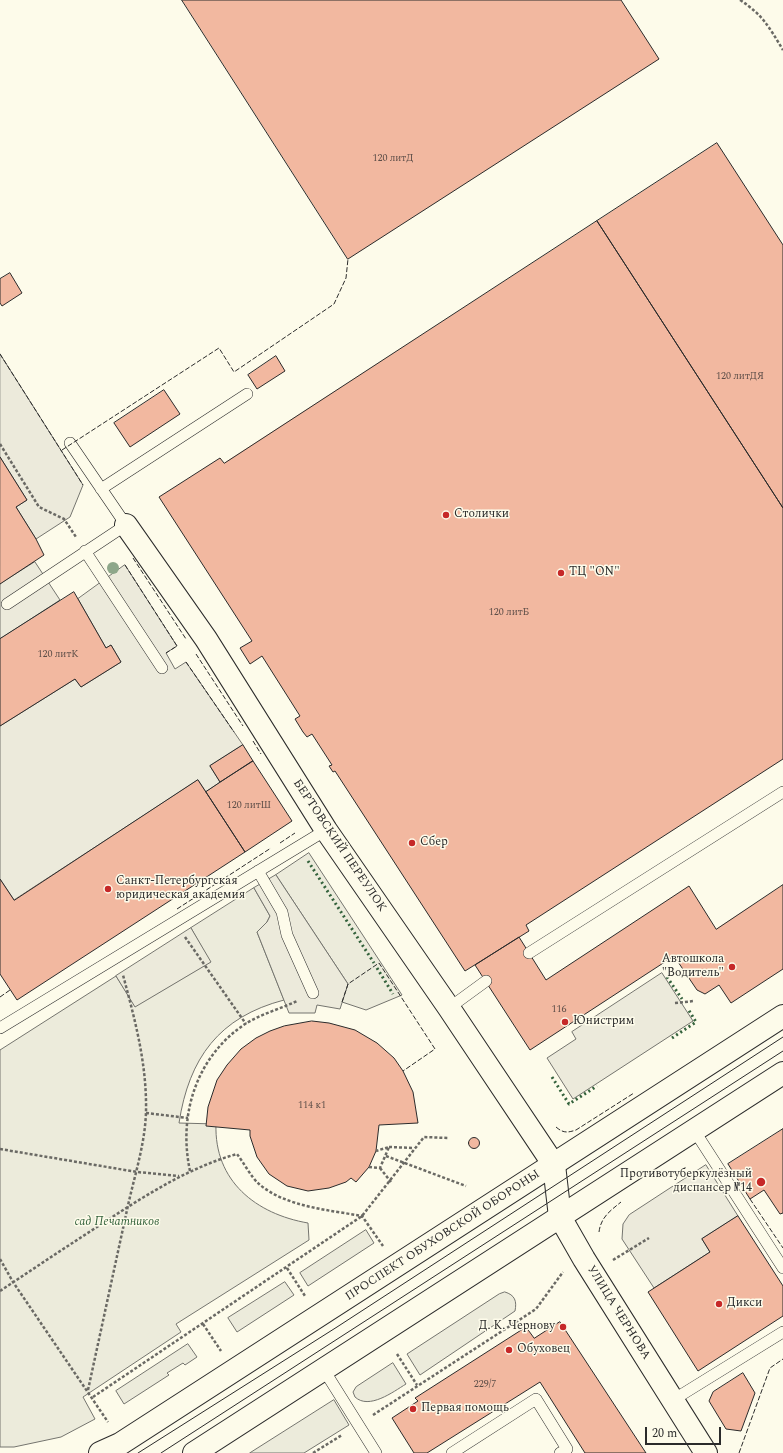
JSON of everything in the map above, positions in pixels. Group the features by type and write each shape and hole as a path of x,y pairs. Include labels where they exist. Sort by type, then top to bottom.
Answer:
{"main road":[{"name":"БЕРТОВСКИЙ ПЕРЕУЛОК","path":"126,525 206,639 326,830 449,1008 554,1165"},
{"name":"ПРОСПЕКТ ОБУХОВСКОЙ ОБОРОНЫ","path":"100,1453 120,1444 783,1016"},
{"path":"194,1453 783,1073"},
{"name":"УЛИЦА ЧЕРНОВА","path":"554,1165 560,1217 584,1259 706,1453"}],"lane":[{"path":"101,489 247,394"},
{"path":"7,604 126,525 70,443"},
{"path":"85,551 162,668"},
{"path":"529,953 783,792"},
{"path":"0,1028 326,830"},
{"path":"258,871 282,912 286,935 313,993"},
{"path":"449,1008 486,981"},
{"path":"694,1130 783,1268"},
{"path":"673,1400 783,1332"},
{"path":"324,1370 376,1453"},
{"path":"452,1453 536,1400 566,1452"}],"path":[{"path":"740,0 757,12 770,27 783,50"},
{"path":"0,444 39,507 64,519 85,551"},
{"path":"175,923 246,1024"},
{"path":"88,1390 137,1172 146,1113 144,1065 137,1027 118,957"},
{"path":"190,1172 186,1152 186,1133 191,1101 198,1079 212,1054 228,1036 264,1013 284,1007 313,993"},
{"path":"675,1003 694,1001"},
{"path":"146,1113 188,1118"},
{"path":"93,1397 204,1324 362,1216 391,1182 414,1148 424,1137 448,1138"},
{"path":"376,1151 390,1147 414,1148"},
{"path":"380,1168 390,1147"},
{"path":"0,1149 137,1172 180,1176"},
{"path":"0,1291 128,1207 180,1176 237,1154 259,1184 281,1197 301,1204 362,1216 383,1247"},
{"path":"386,1156 466,1186"},
{"path":"369,1168 380,1168"},
{"path":"380,1168 391,1182"},
{"path":"612,1260 649,1238"},
{"path":"0,1259 13,1282 93,1397 108,1422"},
{"path":"287,1268 305,1297"},
{"path":"313,1453 536,1309 563,1272"},
{"path":"204,1324 221,1351"},
{"path":"397,1354 417,1385"}],"green space":[{"path":"309,853 402,995 366,1010 342,1002 348,984 276,875"},
{"name":"сад Печатников","path":"254,888 270,916 267,922 257,932 284,1000 261,1008 242,1017 225,1029 211,1044 199,1060 190,1079 179,1123 216,1124 217,1144 222,1162 231,1178 242,1192 271,1212 308,1223 309,1240 176,1324 181,1332 83,1397 95,1419 61,1437 14,1447 0,1447 0,1050 116,976 135,1006 210,962 191,928"},
{"path":"366,1230 374,1243 308,1286 300,1273"},
{"path":"285,1282 294,1295 237,1332 228,1318"},
{"path":"505,1292 513,1297 516,1304 515,1311 420,1375 407,1354 499,1294"},
{"path":"188,1344 197,1357 185,1365 183,1363 167,1373 169,1375 124,1404 116,1391"},
{"path":"393,1363 406,1384 388,1395 374,1401 361,1401 355,1397 353,1392 356,1387"},
{"path":"334,1400 349,1425 304,1453 250,1453"}],"shaded area":[{"path":"0,354 83,485 70,517 36,539 16,507 27,500 0,457"},
{"path":"35,562 60,600 0,639 0,584"},
{"path":"125,565 177,646 166,653 175,669 186,662 243,745 210,766 220,782 206,792 198,780 14,900 0,879 0,726 75,679 81,687 121,662 111,645 106,648 78,599"},
{"path":"276,875 348,984 340,1009 317,1005 315,1013 289,1013 257,932 267,922 270,916 254,888"},
{"path":"191,928 211,962 135,1007 116,976"},
{"path":"662,973 693,1021 573,1099 547,1058 576,1039 572,1032"},
{"path":"706,1165 738,1216 702,1239 710,1252 654,1288 622,1239 623,1224 629,1215"}],"building":[{"path":"182,0 621,0 659,59 348,259"},
{"path":"717,143 783,245 783,508 597,221"},
{"path":"597,221 783,508 783,759 526,925 529,931 465,971 335,771 333,772 329,766 332,765 312,734 307,737 303,732 295,719 300,716 262,656 250,664 240,648 252,641 159,497 220,458 224,463"},
{"path":"10,273 22,293 2,306 0,303 0,279"},
{"path":"276,356 285,371 257,389 248,375"},
{"path":"164,390 180,414 130,447 114,423"},
{"path":"0,457 27,500 16,507 44,555 0,584"},
{"path":"74,592 106,648 111,645 121,662 81,687 75,679 0,726 0,639"},
{"path":"243,745 253,761 220,782 210,766"},
{"path":"253,761 292,821 245,852 206,792"},
{"name":"Санкт-Петербургская юридическая академия","path":"198,780 245,852 17,1000 0,974 0,879 14,900"},
{"name":"Автошкола \"Водитель\"","path":"783,885 783,969 731,1003 719,985 705,994 697,990 674,956 530,1050 475,965 519,937 546,980 689,886 716,929"},
{"path":"312,1021 329,1023 355,1030 377,1043 394,1058 403,1071 413,1092 418,1123 379,1125 376,1151 369,1167 356,1182 351,1178 346,1182 329,1188 308,1191 287,1186 269,1174 257,1157 250,1136 250,1130 206,1126 208,1107 217,1080 227,1065 241,1049 256,1038 270,1031 284,1026"},
{"name":"Противотуберкулёзный диспансер №14","path":"783,1129 783,1213 780,1214 764,1190 750,1199 728,1164"},
{"path":"474,1137 478,1139 480,1143 478,1147 474,1149 470,1147 468,1143 470,1139"},
{"name":"Дикси","path":"738,1216 783,1286 783,1316 698,1371 648,1292 710,1252 702,1239"},
{"path":"560,1322 646,1453 585,1453 540,1382 427,1453 414,1453 392,1418 418,1401 415,1398 526,1327 534,1338"},
{"path":"743,1373 755,1393 741,1431 726,1429 709,1401 713,1392"}],"tram line":[{"path":"138,1453 337,1327 783,1037"},
{"path":"161,1453 783,1051"}],"hedge":[{"path":"308,861 374,963"},
{"path":"377,968 393,994"},
{"path":"667,977 682,999"},
{"path":"672,1038 696,1022 688,1009"},
{"path":"552,1077 569,1104 597,1086"}],"fence":[{"path":"62,450 219,348 234,372 334,304 346,278 348,259"},
{"path":"0,354 83,485"},
{"path":"133,558 186,639"},
{"path":"125,565 177,646 166,653"},
{"path":"196,654 243,726"},
{"path":"186,662 234,732"},
{"path":"253,741 261,754"},
{"path":"280,843 295,833"},
{"path":"177,909 271,848"},
{"path":"342,1002 348,984 379,963 435,1049 403,1071"},
{"path":"0,997 10,990"},
{"path":"556,1127 565,1132 576,1130 634,1093"},
{"path":"750,1199 783,1248"},
{"path":"599,1232 604,1218 621,1202"},
{"path":"739,1453 770,1368 783,1359"}],"place":[{"name":"Столички","path":"446,515"},
{"name":"ТЦ \"ON\"","path":"561,573"},
{"name":"Сбер","path":"412,843"},
{"name":"Санкт-Петербургская юридическая академия","path":"108,889"},
{"name":"Автошкола \"Водитель\"","path":"732,967"},
{"name":"Юнистрим","path":"565,1022"},
{"name":"Противотуберкулёзный диспансер №14","path":"761,1182"},
{"name":"Дикси","path":"719,1304"},
{"name":"Д. К. Чернову","path":"563,1327"},
{"name":"Обуховец","path":"509,1350"},
{"name":"Первая помощь","path":"413,1409"}]}
